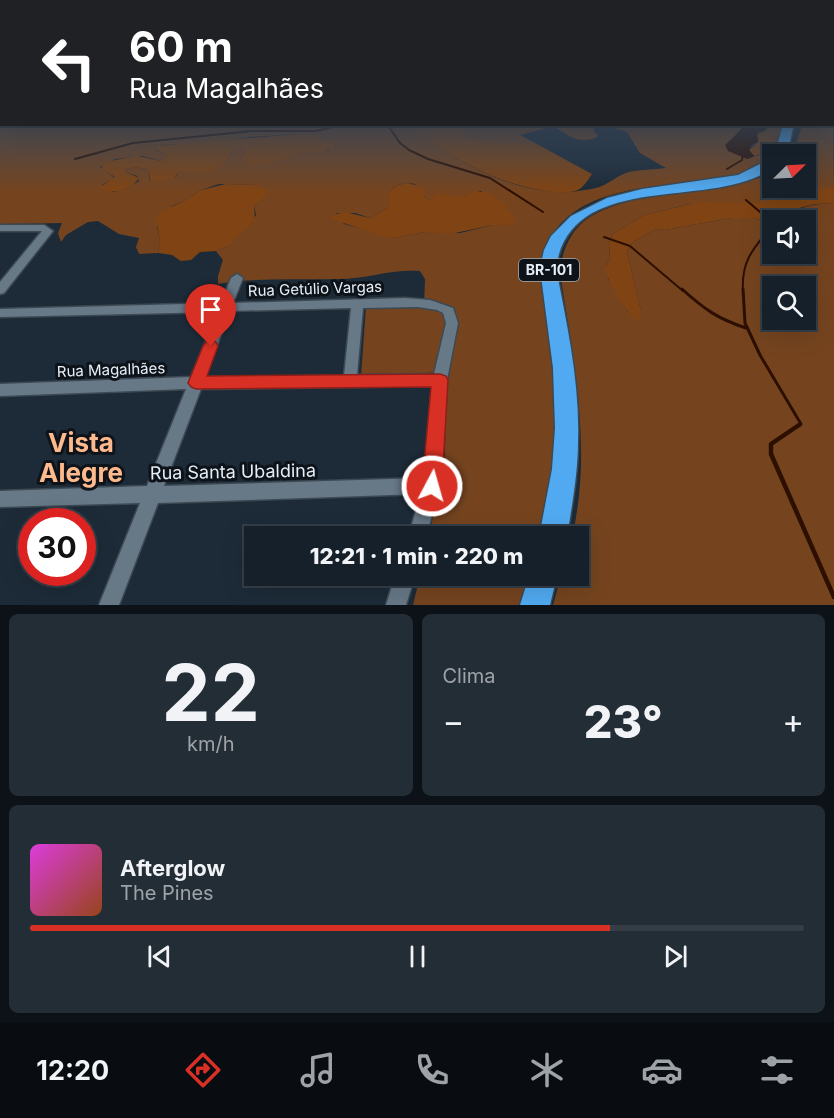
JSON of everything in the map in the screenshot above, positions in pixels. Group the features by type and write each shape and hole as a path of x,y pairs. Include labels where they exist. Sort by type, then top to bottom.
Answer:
{"highway":[{"name":"BR-101","path":"555,526 562,488 567,427 563,366 548,268 550,252 555,239 570,222 578,217 595,207 629,195 737,179 762,171"},
{"path":"535,605 540,586"}],"street":[{"path":"0,228 44,228 48,230 48,234 0,290"},
{"path":"109,605 237,278"},
{"path":"350,381 357,304"},
{"name":"Rua Getúlio Vargas","path":"0,313 436,304 449,311 452,323 440,380 432,486 420,526"},
{"name":"Rua Magalhães","path":"0,390 196,383 440,380"},
{"name":"Rua Santa Ubaldina","path":"0,498 432,486"},
{"path":"396,605 402,586"}],"shaded area":[{"path":"0,135 276,135 209,143 162,145 155,150 167,156 161,161 143,156 115,159 100,167 115,178 102,185 113,192 126,189 139,181 137,176 125,170 135,167 148,170 150,181 176,177 178,173 222,164 236,149 242,148 245,151 243,155 329,151 329,141 301,135 423,135 460,160 499,179 539,190 564,192 600,187 629,172 666,168 640,153 629,135 738,135 747,159 759,155 762,150 762,167 747,173 733,177 648,187 600,199 579,209 562,223 549,241 561,427 547,526 431,526 445,454 446,372 361,376 366,307 424,307 425,279 420,271 399,271 349,279 263,280 218,284 223,260 216,251 227,247 239,232 252,223 256,215 254,206 264,199 258,185 219,184 201,190 172,206 157,226 160,240 158,253 139,254 136,247 139,238 119,234 98,221 88,222 66,235 61,242 58,233 62,223 0,224","holes":["408,183 415,184 426,199 463,197 481,191 514,223 493,225 460,233 424,232 395,238 344,224 336,213 355,213 370,218 389,207 389,192 397,185"]},
{"path":"282,135 312,135 335,143 335,147 324,152 298,153 272,163 254,165 245,163 242,158 245,151 241,148 234,151 220,167 210,172 183,172 178,173 173,180 151,183 148,170 135,167 125,170 139,178 127,189 110,191 99,188 115,177 101,169 104,162 138,156 161,161 167,156 154,149 157,146"},
{"path":"423,135 465,135 489,142 535,143 592,174 581,188 575,191 557,192 534,189 477,169 441,149"},
{"path":"520,135 535,143 489,142 463,136"},
{"path":"598,135 588,140 575,139 570,136"},
{"path":"735,135 757,135 758,142 752,144 749,150 754,156 747,159 728,151 725,145"},
{"path":"757,135 772,135 768,144 762,144 762,154 754,156 749,150 758,142"},
{"path":"771,135 781,135 778,144 766,144"},
{"path":"799,135 833,135 834,188 816,191 816,144 796,144"},
{"path":"762,177 762,198 779,198 769,203 690,204 644,215 613,234 609,243 610,258 606,265 608,279 628,312 642,315 627,252 633,242 656,229 665,230 731,218 762,220 762,264 816,264 816,210 798,210 818,204 834,203 834,605 553,605 558,586 589,586 589,526 574,526 581,471 581,438 575,371 560,272 569,239 582,223 599,212 620,204 672,192"},
{"path":"408,183 423,187 424,197 429,200 439,194 463,197 475,192 486,192 504,203 516,220 512,225 493,225 450,234 424,232 395,238 384,237 332,219 332,215 345,212 370,218 389,207 389,192 397,185"},
{"path":"226,184 258,185 268,191 264,199 254,206 255,220 227,247 216,251 200,252 191,260 181,261 172,255 158,253 160,240 156,219 160,212 201,190"},
{"path":"834,188 834,203 816,204 795,210 762,210 762,220 731,218 665,230 656,229 633,242 627,252 642,315 637,322 618,297 604,269 610,258 609,243 613,234 644,215 699,202 769,203 770,200 780,198 816,198 816,190"},
{"path":"418,586 530,586 524,605 413,605"}],"waterway":[{"path":"75,159 133,143 210,135"},
{"path":"395,135 409,150 428,159 490,178 543,212"},
{"path":"727,169 742,160 743,154"},
{"path":"743,289 744,271 750,255 772,226 767,218 746,200"},
{"path":"604,237 630,246 683,291"},
{"path":"682,289 712,313 746,328"},
{"path":"743,289 745,323 760,355 801,424 797,427"},
{"path":"799,425 771,444 771,454 834,597"}],"district":[{"name":"Vista Alegre","path":"81,458"}],"route":[{"path":"211,346 196,383 440,380 432,486"}]}
